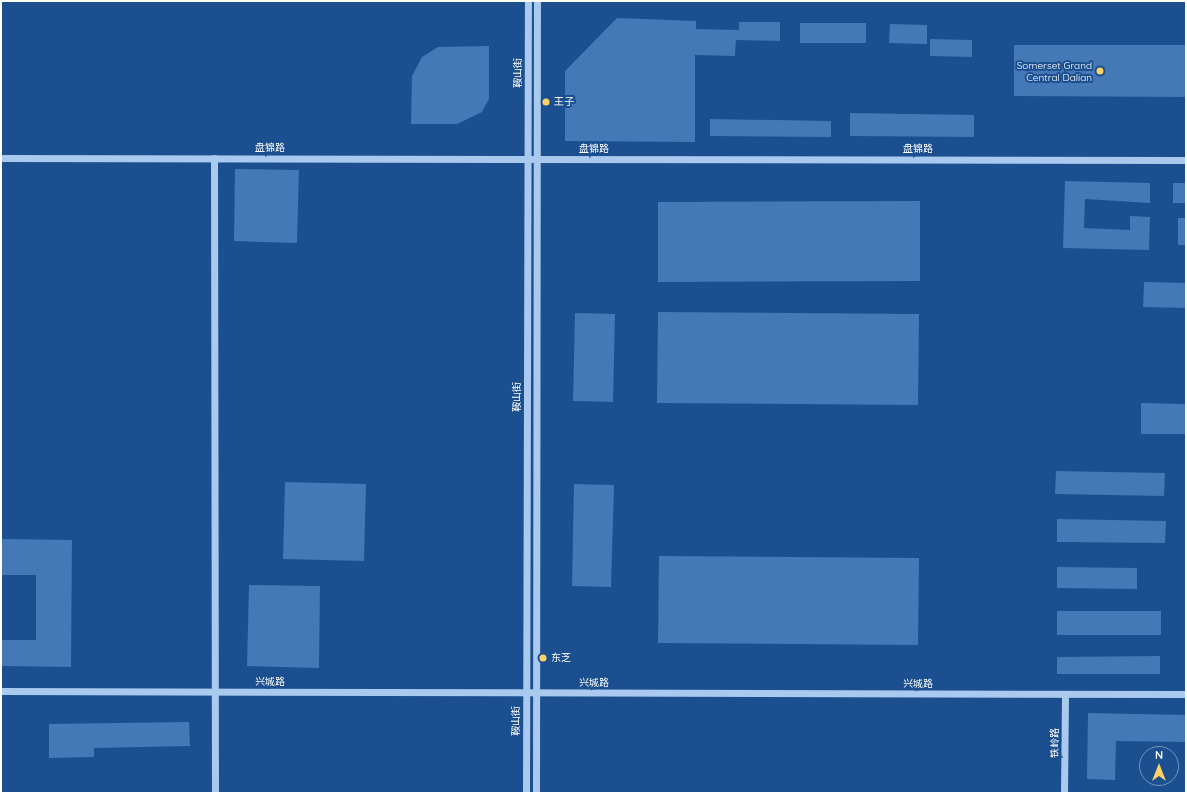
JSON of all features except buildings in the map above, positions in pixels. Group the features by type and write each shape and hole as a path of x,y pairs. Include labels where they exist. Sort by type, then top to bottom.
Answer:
{"street":[{"name":"鞍山街","path":"526,793 528,1"},
{"name":"鞍山街","path":"536,793 537,1"},
{"name":"盘锦路","path":"1,158 1186,160"},
{"path":"214,158 214,793"},
{"name":"兴城路","path":"1,691 1186,694"},
{"name":"铁岭路","path":"1064,793 1065,694"}],"place":[{"name":"Somerset Grand Central Dalian","path":"1100,71"},
{"name":"王子","path":"546,102"},
{"name":"东芝","path":"543,658"}]}
